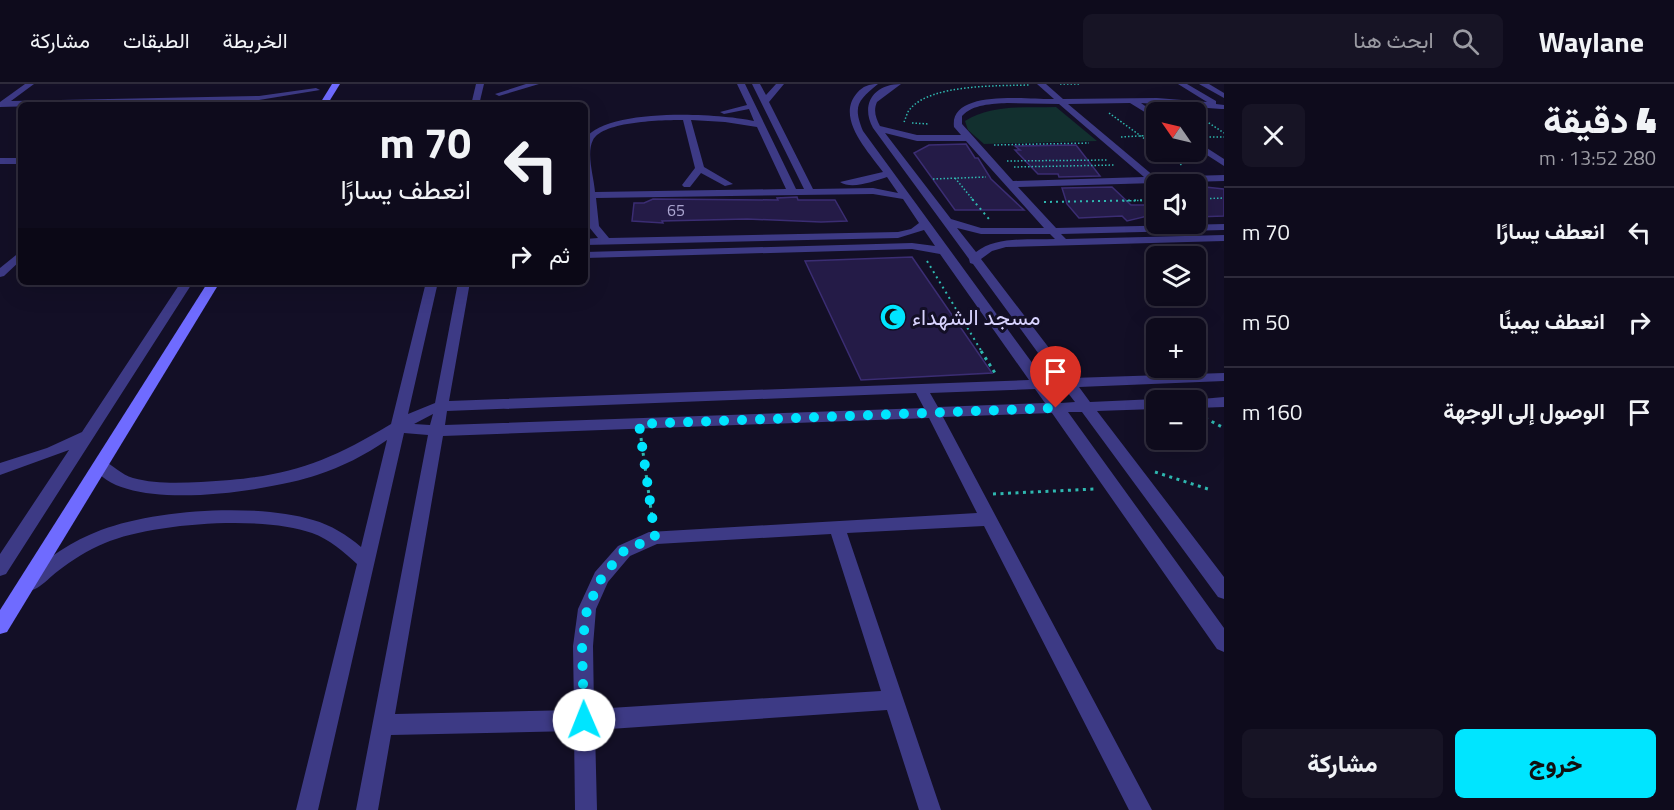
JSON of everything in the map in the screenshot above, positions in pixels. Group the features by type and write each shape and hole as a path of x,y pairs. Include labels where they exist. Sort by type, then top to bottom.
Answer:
{"street":[{"path":"1,105 30,84"},
{"path":"325,102 336,84"},
{"path":"476,102 480,84"},
{"path":"497,102 500,84"},
{"path":"499,94 535,84"},
{"path":"741,84 790,187"},
{"path":"756,84 808,187"},
{"path":"765,101 780,84"},
{"path":"874,84 858,95 852,106 853,118 925,224 1224,643"},
{"path":"897,84 874,99 870,108 871,119 877,129 1224,591"},
{"path":"1041,84 1146,174"},
{"path":"1182,84 1222,108"},
{"path":"1203,84 1224,96"},
{"path":"112,102 259,98 316,90"},
{"path":"1175,101 1195,92"},
{"path":"1133,101 1146,110"},
{"path":"1063,242 958,127 956,120 959,114 975,105 1009,102 1175,101 1222,108"},
{"path":"1,105 18,105"},
{"path":"588,142 593,134 615,123 631,120 687,119 725,115 753,106"},
{"path":"588,127 609,118 627,115 725,115 761,124"},
{"path":"687,119 700,168 728,184"},
{"path":"877,129 917,138 968,138"},
{"path":"888,146 917,138"},
{"path":"1206,151 1224,164"},
{"path":"0,161 18,161"},
{"path":"687,184 700,168"},
{"path":"808,187 867,180 889,173"},
{"path":"1206,179 1224,178"},
{"path":"1006,180 1146,180"},
{"path":"588,191 687,184 790,187"},
{"path":"588,191 808,187 873,191 906,197"},
{"path":"588,191 594,227 606,242"},
{"path":"945,221 981,231 1000,232 1224,227"},
{"path":"588,242 907,234 925,224"},
{"path":"881,235 895,241 890,247"},
{"path":"974,261 980,253 991,247 1006,244 1224,238"},
{"path":"588,255 918,246 945,251"},
{"path":"0,274 18,257"},
{"path":"0,569 185,285"},
{"path":"0,626 212,285"},
{"path":"307,810 431,285"},
{"path":"367,810 463,285"},
{"path":"101,466 113,477 152,488 175,489 255,484 291,478 349,456 418,414 441,406 1224,377"},
{"path":"920,387 1142,810"},
{"path":"1206,403 1224,402"},
{"path":"397,427 437,431 1146,404"},
{"path":"0,469 51,452 85,436"},
{"path":"21,591 43,572 94,541 120,531 169,522 216,519 289,521 312,526 332,535 350,546 365,561"},
{"path":"586,810 582,646 587,609 602,577 624,551 655,537 989,519"},
{"path":"837,527 930,810"},
{"path":"382,724 584,720 894,700"}],"path":[{"path":"958,127 904,122 905,111 919,99 945,90 1041,84"},
{"path":"1093,101 1146,140"},
{"path":"1206,120 1224,132"},
{"path":"976,146 1146,136"},
{"path":"992,164 1131,162"},
{"path":"992,164 1131,162"},
{"path":"954,178 1000,232"},
{"path":"914,180 954,178 1006,180"},
{"path":"1206,199 1224,198"},
{"path":"1027,203 1146,200"},
{"path":"918,246 1002,386"},
{"path":"1206,418 1224,429"},
{"path":"639,424 655,537"},
{"path":"1128,464 1208,489"},
{"path":"976,494 1114,489"}],"green space":[{"path":"1056,107 1097,141 984,144 968,130 965,121 997,109"}],"building":[{"path":"966,144 991,179 1024,210 955,210 914,153 929,145"},
{"path":"1076,145 1100,176 1059,177 1058,174 1038,174 1015,150 1020,150 1015,146"},
{"path":"1112,187 1131,205 1146,205 1146,216 1127,221 1122,216 1079,218 1067,204 1062,188"},
{"path":"1206,187 1224,189 1224,216 1206,217"},
{"path":"797,197 798,200 835,200 847,221 747,219 662,221 663,223 632,221 634,203 644,203 653,199 778,200 777,198"},
{"name":"مسجد الشهداء","path":"912,257 992,373 861,380 805,261"}],"place":[{"name":"مسجد الشهداء","path":"893,317"}],"route":[{"path":"584,720 582,646 587,609 602,577 624,551 655,537 639,424 1056,408"}]}
